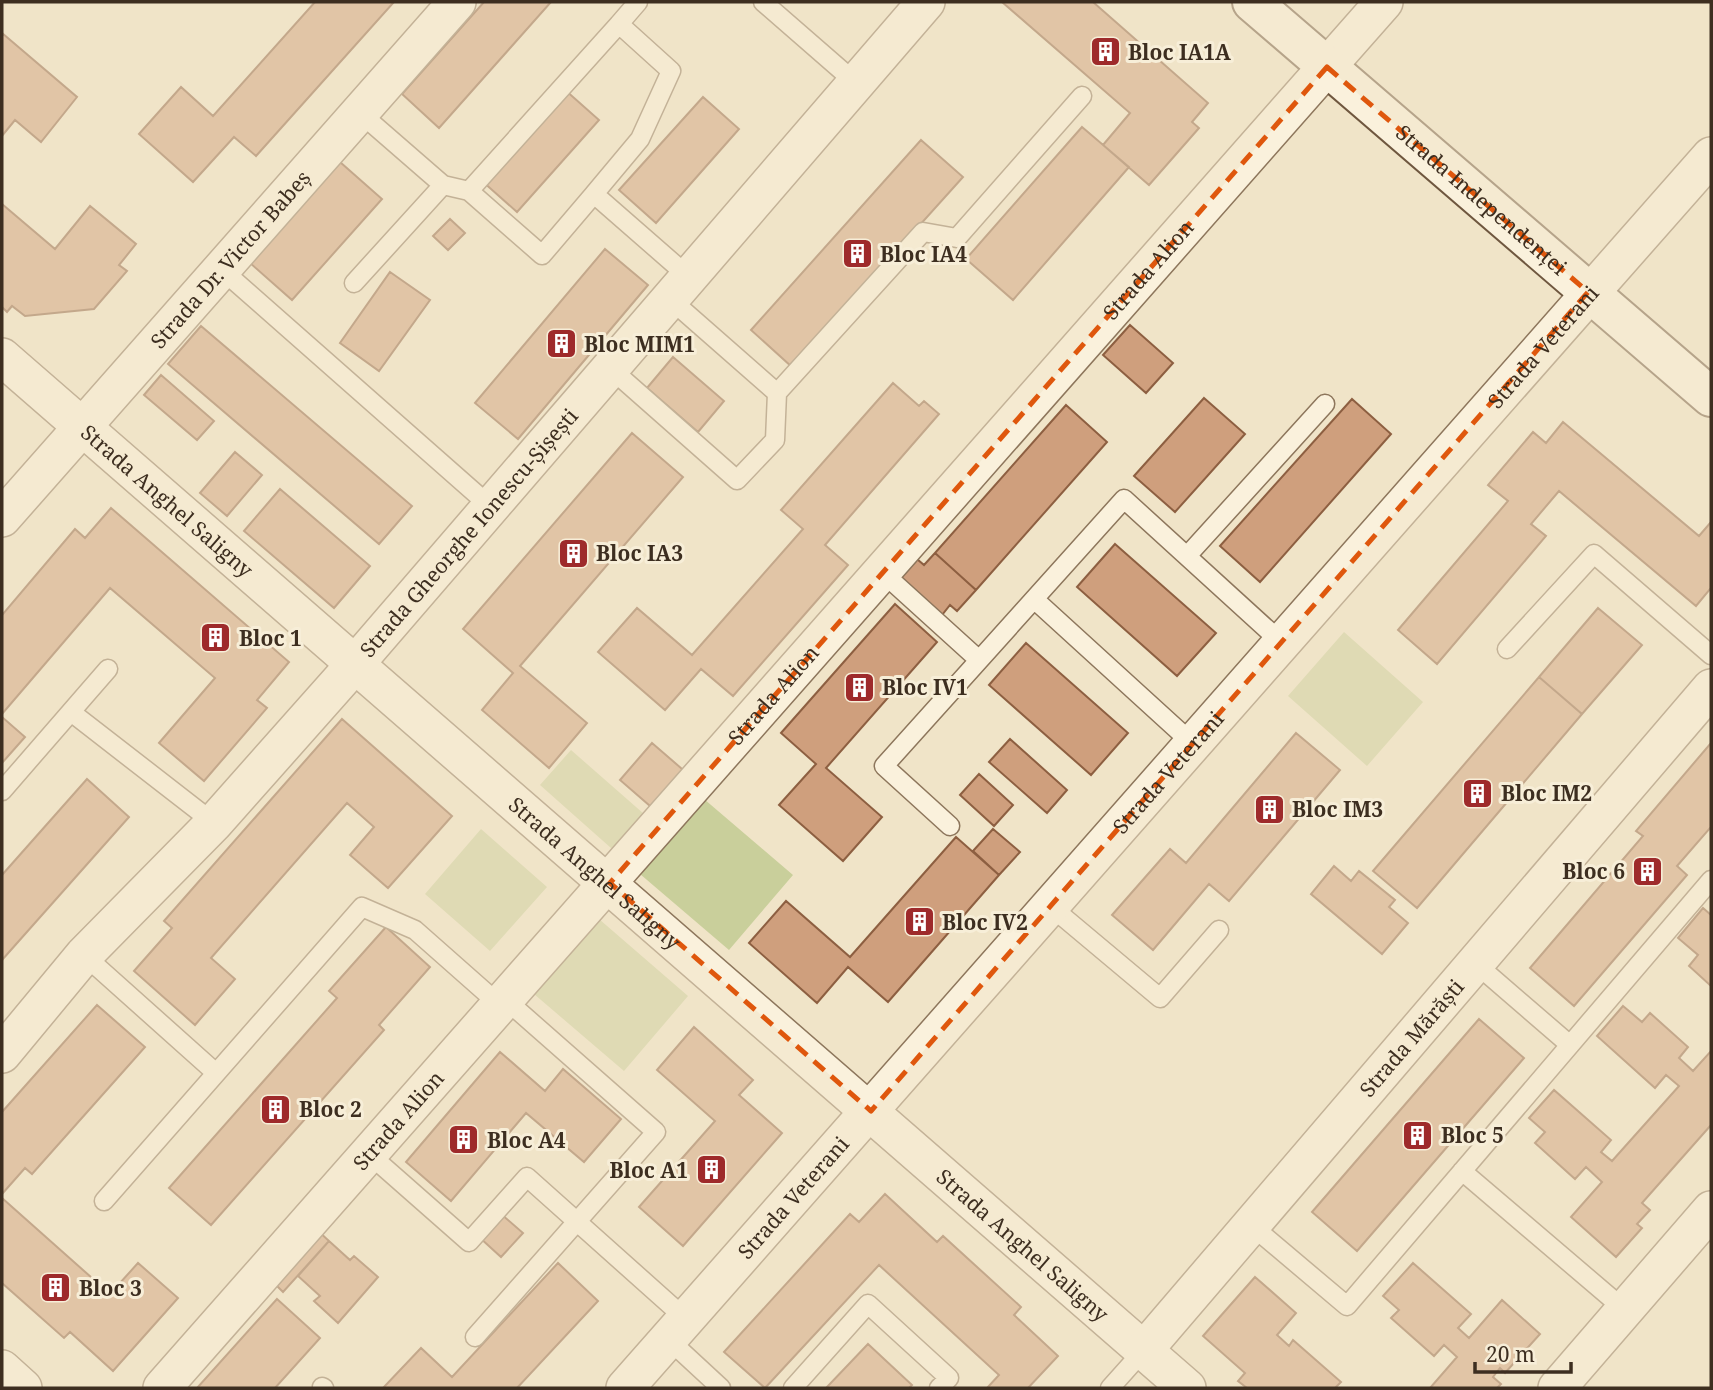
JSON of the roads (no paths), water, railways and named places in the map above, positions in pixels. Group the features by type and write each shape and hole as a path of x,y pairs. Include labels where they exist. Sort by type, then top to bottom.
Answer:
{"street":[{"name":"Strada Dr. Victor Babeș","path":"2,517 457,2"},
{"name":"Strada Gheorghe Ionescu-Șișești","path":"2,1054 84,955 214,823 356,663 926,2"},
{"name":"Strada Independenței","path":"1252,2 1711,397"},
{"name":"Strada Alion","path":"162,1388 1384,2"},
{"name":"Strada Veterani","path":"625,1388 1588,292 1711,156"},
{"name":"Strada Anghel Saligny","path":"2,357 610,883 1187,1388"},
{"name":"Strada Mărăști","path":"1143,1350 1711,688"},
{"path":"1557,1388 1711,1210"},
{"path":"2,1369 23,1388"}],"lane":[{"path":"469,191 638,2"},
{"path":"763,2 856,83"},
{"path":"359,112 443,185 469,191 542,255 640,139 671,71 619,24"},
{"path":"610,368 737,481 775,440 777,393 923,232 957,238 1082,96"},
{"path":"354,283 443,185"},
{"path":"594,194 777,393"},
{"path":"220,269 491,507"},
{"path":"1187,556 1325,404"},
{"path":"950,826 884,766 1124,499 1281,642"},
{"path":"1507,649 1594,554 1711,654"},
{"path":"883,573 979,660"},
{"path":"1034,599 1192,743"},
{"path":"2,791 108,669"},
{"path":"71,712 214,823"},
{"path":"1251,1224 1347,1306 1711,880"},
{"path":"1049,905 1160,998 1219,930"},
{"path":"104,1201 362,907 415,930 656,1132 475,1337"},
{"path":"84,955 216,1073"},
{"path":"1475,963 1570,1045"},
{"path":"369,1154 469,1242 527,1177 578,1222 677,1329 721,1388"},
{"path":"1462,1171 1625,1310"},
{"path":"793,1388 868,1304 949,1378 939,1388"},
{"name":"Strada Mărăști","path":"1110,1388 1143,1350"}],"place":[{"name":"Bloc IA1A","path":"1105,52"},
{"name":"Bloc IA4","path":"857,254"},
{"name":"Bloc MIM1","path":"561,344"},
{"name":"Bloc IA3","path":"573,553"},
{"name":"Bloc 1","path":"216,638"},
{"name":"Bloc IV1","path":"859,687"},
{"name":"Bloc IM2","path":"1478,793"},
{"name":"Bloc IM3","path":"1269,809"},
{"name":"Bloc 6","path":"1648,871"},
{"name":"Bloc IV2","path":"919,922"},
{"name":"Bloc 2","path":"276,1109"},
{"name":"Bloc 5","path":"1418,1135"},
{"name":"Bloc A4","path":"464,1140"},
{"name":"Bloc A1","path":"711,1170"},
{"name":"Bloc 3","path":"56,1288"}]}
